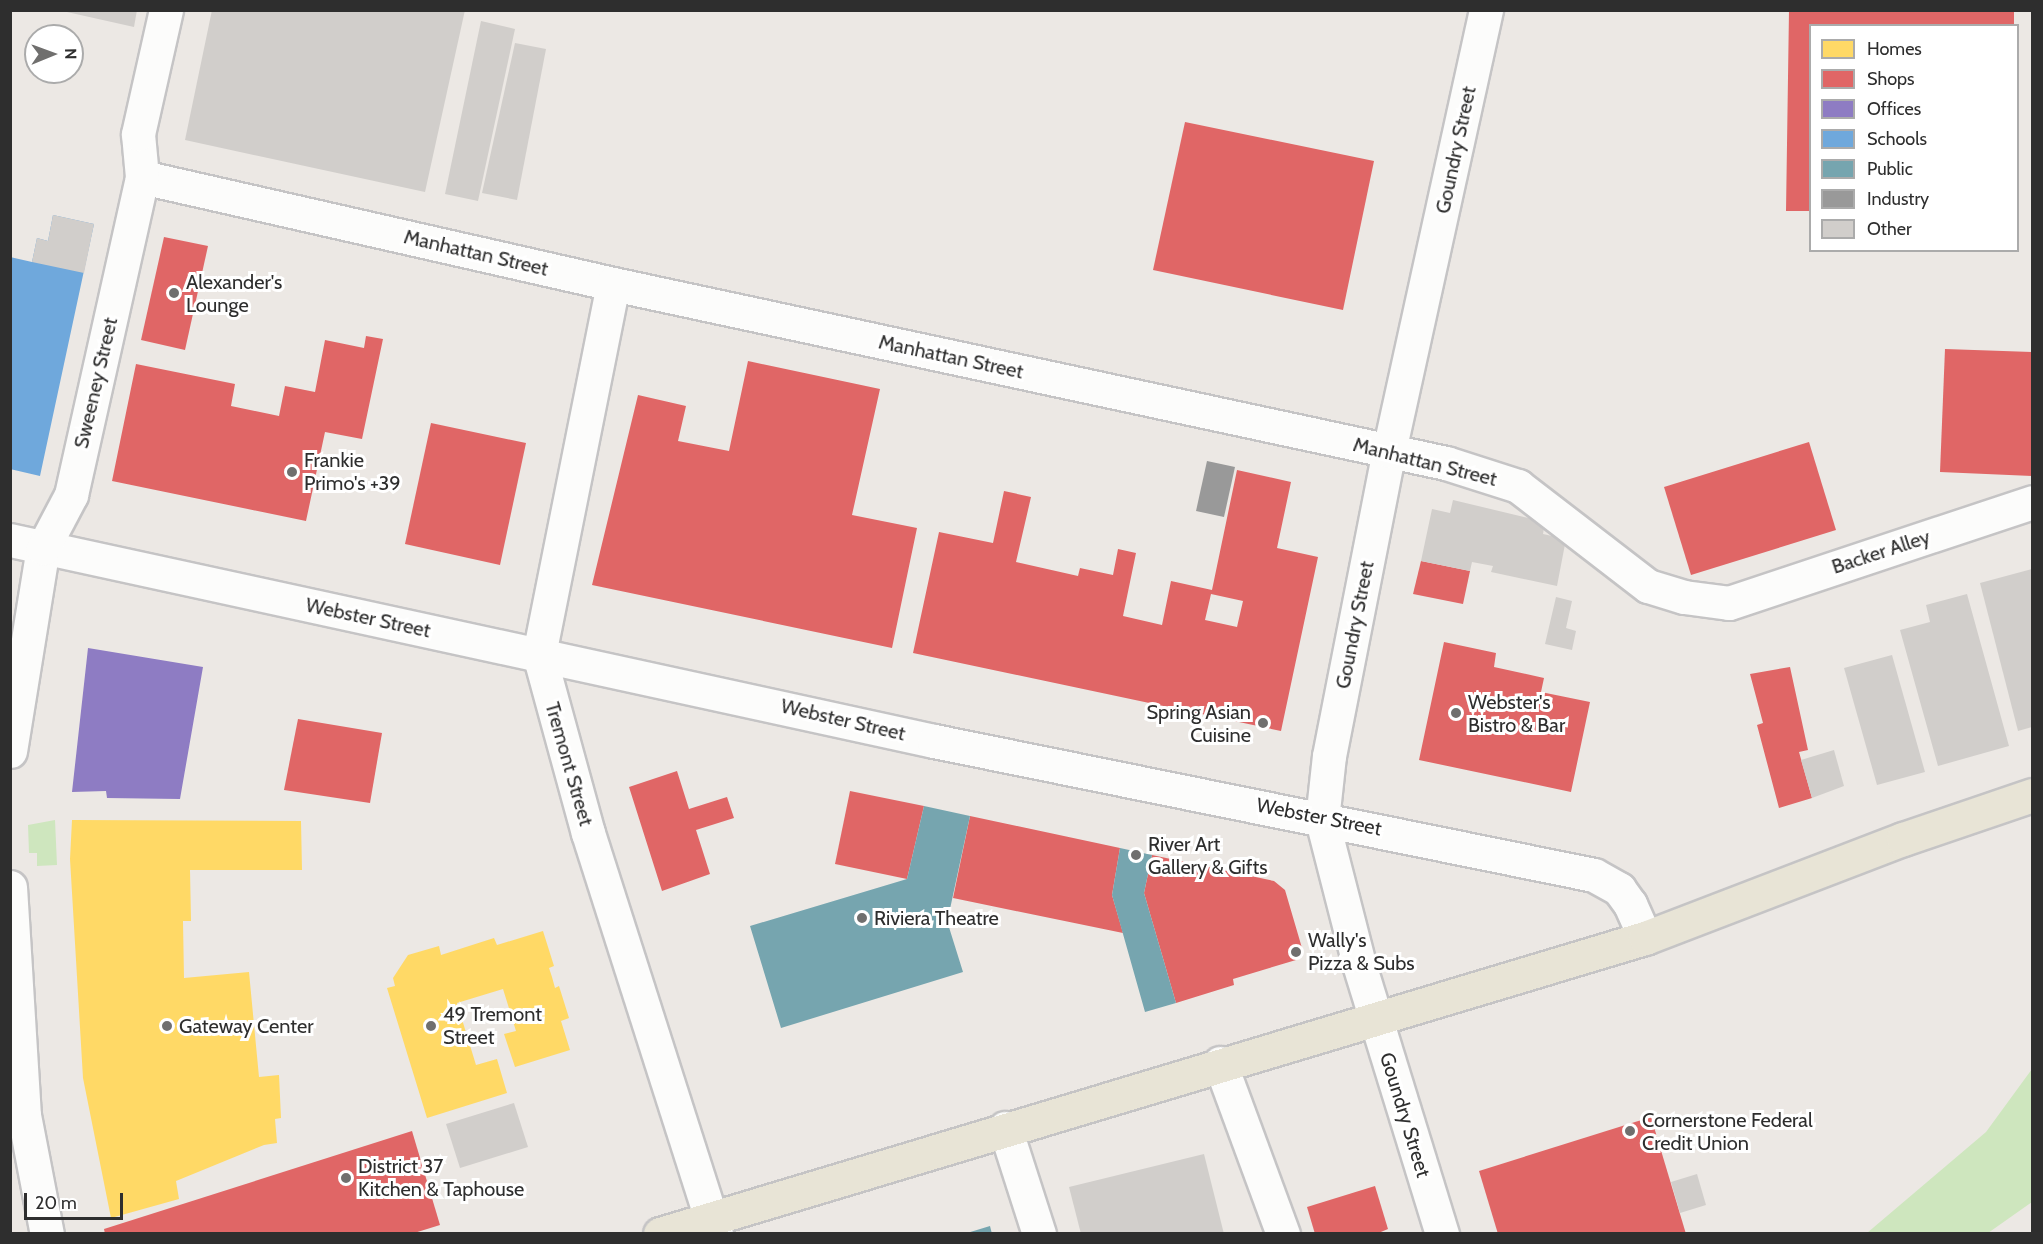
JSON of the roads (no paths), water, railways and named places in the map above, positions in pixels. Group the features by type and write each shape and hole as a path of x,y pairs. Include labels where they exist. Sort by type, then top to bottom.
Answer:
{"main road":[{"path":"660,1233 714,1226 1005,1128 1645,938 1904,839 2032,795"}],"street":[{"name":"Sweeney Street","path":"10,751 43,548 71,495 142,177 138,134 166,10"},
{"name":"Goundry Street","path":"1442,1233 1335,880 1322,820 1329,756 1389,451 1486,10"},
{"name":"Manhattan Street","path":"142,177 613,284 1446,463 1518,486 1648,586 1684,597 1729,603"},
{"name":"Tremont Street","path":"613,284 539,654 588,832 714,1226"},
{"name":"Backer Alley","path":"1729,603 2032,502"},
{"name":"Webster Street","path":"10,540 934,741 1601,878 1619,889 1630,904 1645,938"},
{"path":"10,887 24,1115 46,1233"},
{"path":"1220,1063 1283,1233"},
{"path":"1005,1128 1039,1233"}],"place":[{"name":"Alexander's Lounge","path":"174,293"},
{"name":"Frankie Primo's +39","path":"292,472"},
{"name":"Webster's Bistro & Bar","path":"1456,713"},
{"name":"Spring Asian Cuisine","path":"1263,723"},
{"name":"River Art Gallery & Gifts","path":"1136,855"},
{"name":"Riviera Theatre","path":"862,918"},
{"name":"Wally's Pizza & Subs","path":"1296,952"},
{"name":"Gateway Center","path":"167,1026"},
{"name":"49 Tremont Street","path":"431,1026"},
{"name":"Cornerstone Federal Credit Union","path":"1630,1131"},
{"name":"District 37 Kitchen & Taphouse","path":"346,1178"}]}
